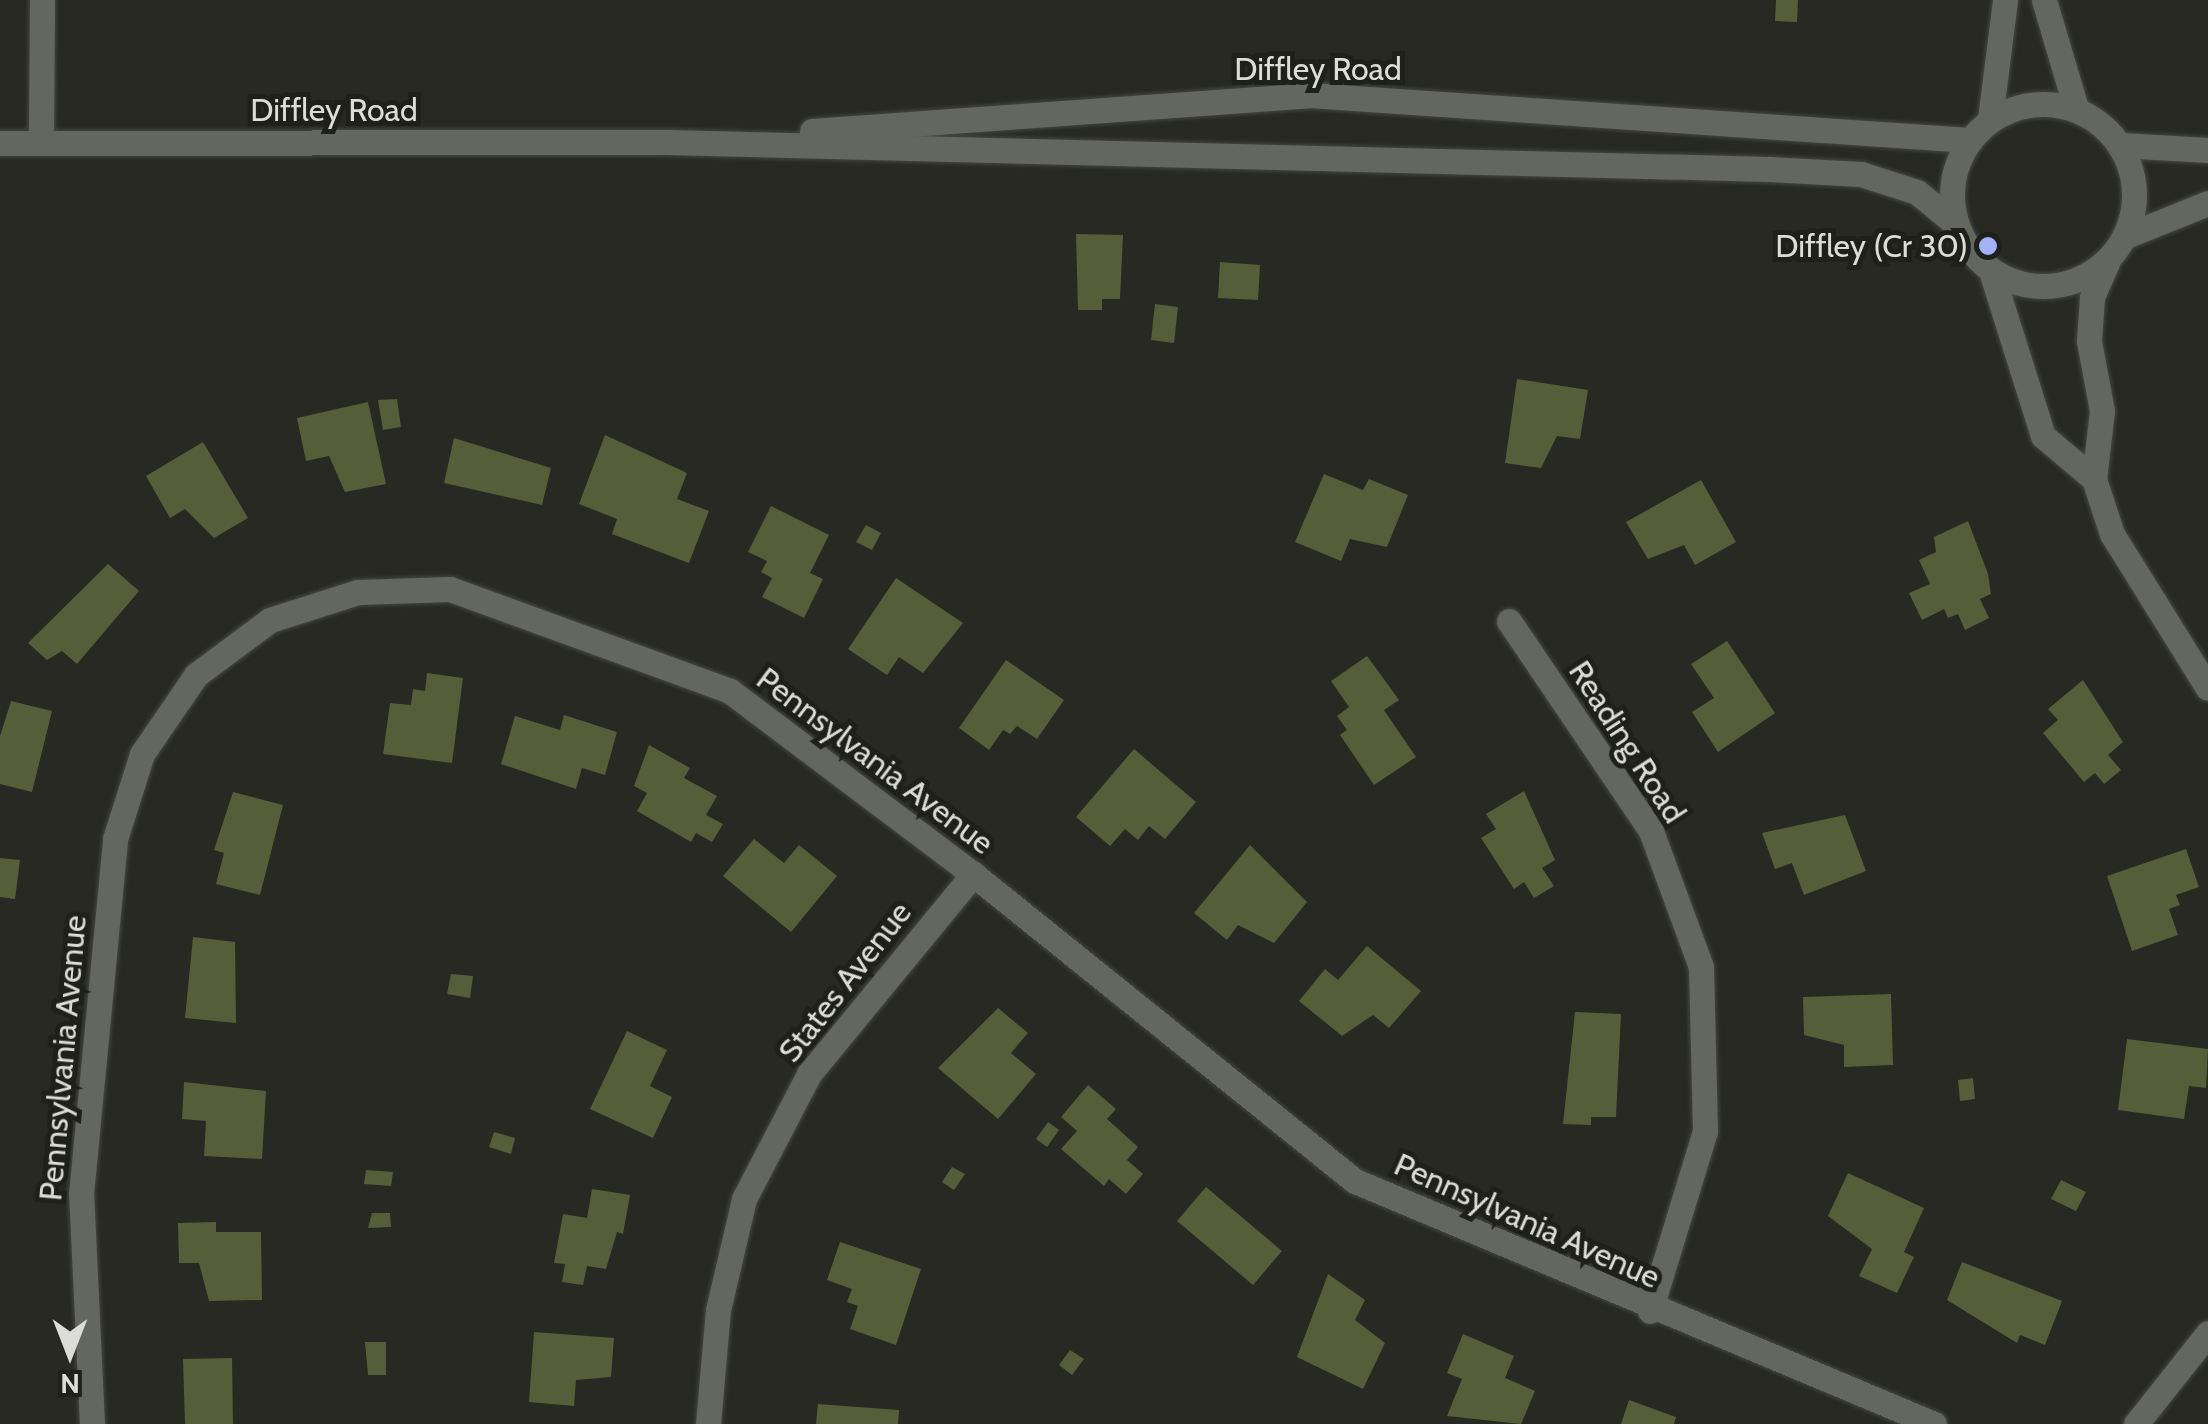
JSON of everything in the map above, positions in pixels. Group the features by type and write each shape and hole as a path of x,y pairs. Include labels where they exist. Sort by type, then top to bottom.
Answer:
{"street":[{"path":"41,144 42,0"},
{"path":"1990,120 2005,0"},
{"path":"2044,0 2076,108 2121,145 2134,174 2126,236 2108,261 2092,297 2089,341 2102,411 2094,479 2112,534 2208,688"},
{"name":"Diffley Road","path":"667,142 1310,95 1969,140"},
{"path":"2076,108 2017,106 1990,120 1969,140 1953,180 1956,224 1991,271 2043,436 2094,479"},
{"name":"Diffley Road","path":"0,143 667,142 1860,174 1917,192 1956,224"},
{"path":"2121,145 2208,150"},
{"path":"2126,236 2208,203"},
{"path":"1991,271 2051,286 2108,261"},
{"name":"Pennsylvania Avenue","path":"92,1424 81,1194 115,839 142,754 196,675 270,620 358,592 450,589 730,691 973,874 1355,1181 1650,1311 1934,1424"},
{"name":"Reading Road","path":"1509,621 1651,831 1701,968 1705,1131 1650,1311"},
{"name":"States Avenue","path":"708,1424 718,1310 744,1199 810,1074 973,874"},
{"path":"2136,1424 2208,1333"}],"building":[{"path":"1776,0 1798,0 1797,22 1775,21"},
{"path":"1076,234 1123,235 1120,299 1102,299 1102,310 1078,310"},
{"path":"1220,262 1260,265 1258,300 1218,298"},
{"path":"1155,304 1178,307 1174,343 1151,340"},
{"path":"1517,379 1588,390 1580,439 1557,436 1541,468 1505,463"},
{"path":"397,399 401,427 383,430 378,400"},
{"path":"368,402 386,484 345,492 329,456 306,461 297,418"},
{"path":"605,435 687,473 677,499 709,511 689,563 612,534 617,519 579,504"},
{"path":"454,438 551,468 542,505 444,483"},
{"path":"203,442 248,518 214,538 185,509 170,518 146,476"},
{"path":"1324,474 1363,490 1369,479 1408,495 1387,547 1350,539 1341,561 1295,542"},
{"path":"1701,480 1736,542 1695,565 1684,545 1648,559 1626,522"},
{"path":"771,506 829,535 810,573 823,579 804,618 762,597 772,578 761,572 767,561 748,552"},
{"path":"1968,521 1988,574 1991,594 1980,599 1989,618 1965,630 1958,614 1948,618 1944,609 1922,620 1909,593 1930,584 1919,560 1936,552 1934,537"},
{"path":"866,525 881,533 872,550 856,542"},
{"path":"108,564 139,591 77,664 62,651 47,660 28,643"},
{"path":"896,578 963,623 923,673 899,657 887,675 848,649"},
{"path":"1727,641 1775,713 1718,752 1692,712 1714,698 1691,664"},
{"path":"1367,656 1399,700 1384,710 1416,757 1374,785 1340,735 1347,730 1337,716 1349,707 1331,681"},
{"path":"1006,660 1064,700 1037,739 1017,726 1010,734 1003,730 989,750 959,728"},
{"path":"427,673 463,678 452,763 383,754 390,703 411,705 413,689 425,691"},
{"path":"2083,680 2123,742 2108,755 2121,770 2104,784 2095,773 2084,782 2043,733 2058,720 2048,709"},
{"path":"11,701 52,711 32,792 0,784 0,736"},
{"path":"564,715 617,732 605,775 582,768 576,789 501,764 515,716 560,730"},
{"path":"649,745 690,768 684,778 717,796 706,815 723,824 712,842 696,833 691,842 637,811 647,793 634,786"},
{"path":"1134,749 1196,802 1165,839 1149,826 1138,840 1125,829 1110,846 1076,817"},
{"path":"1524,791 1555,860 1542,868 1554,886 1534,898 1524,882 1514,889 1481,838 1496,829 1486,814"},
{"path":"233,792 283,805 260,895 216,884 224,853 214,850"},
{"path":"1845,815 1866,871 1804,895 1792,863 1775,869 1762,833"},
{"path":"754,839 784,863 799,845 837,876 791,932 723,876"},
{"path":"1250,845 1307,902 1274,943 1238,925 1227,940 1194,913"},
{"path":"2186,849 2199,887 2176,895 2180,905 2169,909 2178,935 2132,951 2107,876"},
{"path":"0,858 20,860 15,899 0,897"},
{"path":"193,937 235,942 236,1023 185,1018"},
{"path":"1367,946 1421,991 1389,1028 1373,1015 1342,1036 1299,1001 1325,969 1338,980"},
{"path":"451,974 473,976 470,998 447,994"},
{"path":"1891,994 1893,1065 1844,1067 1844,1045 1804,1035 1803,997"},
{"path":"998,1008 1028,1033 1011,1053 1036,1074 998,1119 938,1068"},
{"path":"1575,1012 1621,1014 1616,1117 1591,1117 1591,1125 1563,1124"},
{"path":"627,1031 667,1050 650,1086 672,1097 653,1138 590,1109"},
{"path":"2127,1039 2208,1049 2206,1088 2189,1086 2184,1119 2118,1110"},
{"path":"1973,1078 1975,1099 1960,1101 1958,1080"},
{"path":"184,1082 266,1091 262,1159 204,1156 206,1121 182,1119"},
{"path":"1088,1085 1116,1109 1107,1119 1138,1147 1127,1160 1143,1174 1126,1194 1109,1179 1104,1186 1061,1149 1077,1131 1061,1117"},
{"path":"1048,1122 1059,1130 1047,1147 1036,1139"},
{"path":"494,1132 515,1138 511,1154 489,1147"},
{"path":"952,1167 965,1174 954,1190 942,1182"},
{"path":"366,1170 393,1172 391,1186 364,1184"},
{"path":"1848,1173 1924,1208 1904,1252 1914,1257 1897,1293 1859,1276 1872,1249 1828,1216"},
{"path":"2061,1180 2086,1192 2076,1211 2051,1199"},
{"path":"1206,1187 1282,1251 1253,1285 1177,1221"},
{"path":"592,1189 630,1195 623,1234 617,1232 606,1269 587,1266 583,1285 562,1282 565,1264 554,1263 563,1214 587,1218"},
{"path":"372,1213 390,1213 391,1227 368,1228"},
{"path":"216,1222 216,1232 261,1232 262,1300 209,1301 199,1263 179,1263 178,1223"},
{"path":"840,1242 921,1269 896,1345 850,1329 858,1306 847,1302 852,1289 827,1280"},
{"path":"1962,1262 2062,1301 2045,1345 2020,1335 2017,1343 1947,1300"},
{"path":"1328,1274 1365,1300 1355,1320 1385,1343 1363,1389 1297,1357"},
{"path":"534,1332 614,1338 611,1377 576,1380 574,1406 529,1402"},
{"path":"1463,1334 1514,1356 1505,1378 1535,1391 1521,1424 1447,1416 1462,1379 1447,1373"},
{"path":"365,1342 386,1342 386,1375 368,1375"},
{"path":"1070,1350 1084,1359 1072,1375 1059,1365"},
{"path":"232,1358 233,1424 185,1424 183,1359"},
{"path":"1629,1400 1676,1417 1674,1424 1621,1424"},
{"path":"818,1404 899,1410 898,1424 816,1424"}],"place":[{"name":"Diffley (Cr 30)","path":"1988,246"}]}
